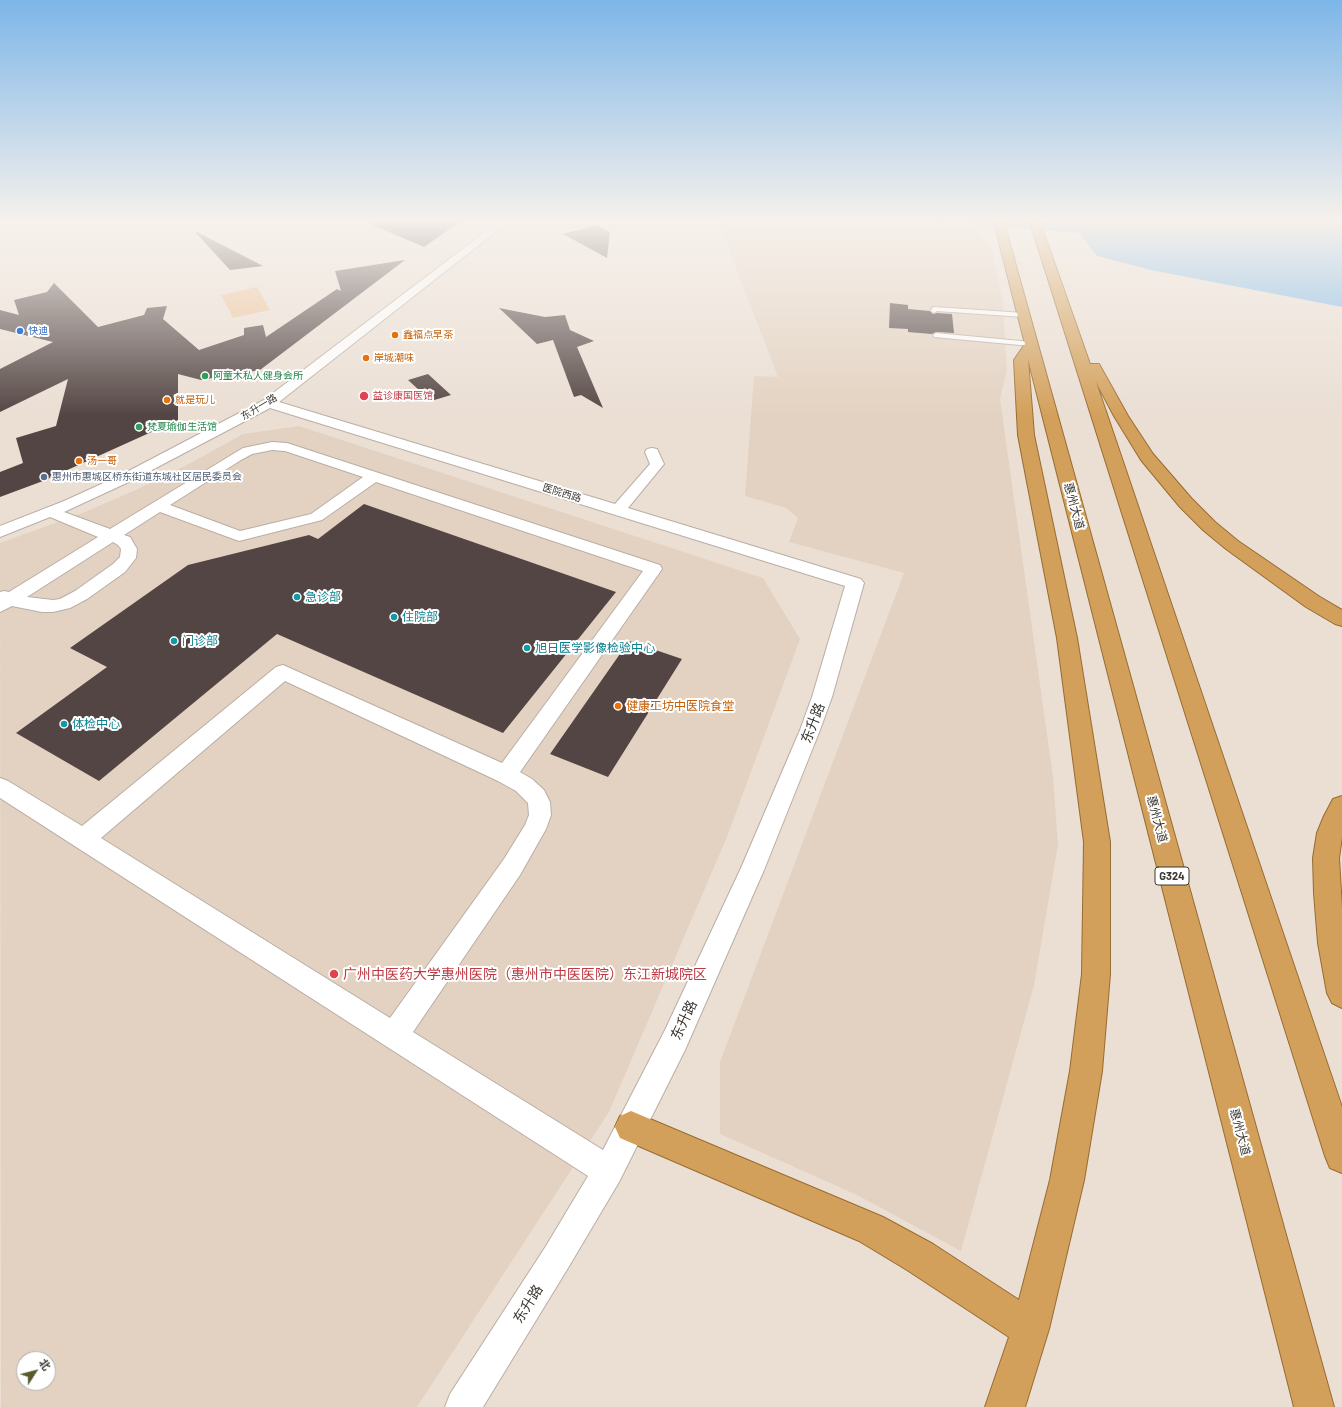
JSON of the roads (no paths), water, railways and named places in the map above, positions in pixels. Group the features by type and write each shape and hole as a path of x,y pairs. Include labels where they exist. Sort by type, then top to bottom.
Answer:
{"highway":[{"name":"惠州大道","path":"1016,285 1314,1407"},
{"path":"1057,285 1342,1156"},
{"path":"1076,343 1099,375 1121,416 1147,457 1186,503 1209,526 1237,549 1313,602 1342,619"},
{"path":"1005,1407 1030,1329 1067,1180 1086,1071 1096,974 1097,842 1068,646 1026,435 1021,360 1031,344"},
{"path":"1342,806 1336,816 1330,833 1326,858 1326,879 1332,943 1342,993"},
{"path":"631,1127 877,1232 920,1257 1030,1329"}],"street":[{"name":"东升一路","path":"0,532 51,512 146,468 269,403 424,285"},
{"name":"医院西路","path":"269,403 855,583"},
{"path":"3,600 111,536 236,457 248,451 269,447 289,448 654,569 506,775"},
{"path":"618,510 657,464 652,452"},
{"path":"157,506 239,536 316,517 375,476"},
{"path":"3,600 40,606 53,606 69,602 81,596 119,568 128,558 130,553 127,545 123,541 51,512"},
{"name":"东升路","path":"463,1407 561,1250 608,1170 631,1127 717,949 797,762 822,697 855,583"},
{"path":"82,840 283,672 506,775 524,785 536,797 540,808 540,815 535,829 512,867 394,1036"},
{"path":"0,787 608,1170"}],"lane":[{"path":"934,311 934,309 1024,316"},
{"path":"936,335 1031,344"}],"water":[{"path":"1227,285 1342,285 1342,307"}],"place":[{"name":"快迪","path":"20,331"},
{"name":"鑫福点早茶","path":"395,335"},
{"name":"岸城潮味","path":"366,358"},
{"name":"阿童木私人健身会所","path":"205,376"},
{"name":"益诊康国医馆","path":"364,396"},
{"name":"就是玩儿","path":"167,400"},
{"name":"梵夏瑜伽生活馆","path":"139,427"},
{"name":"汤一哥","path":"79,461"},
{"name":"惠州市惠城区桥东街道东城社区居民委员会","path":"44,477"},
{"name":"急诊部","path":"297,597"},
{"name":"住院部","path":"394,617"},
{"name":"门诊部","path":"174,641"},
{"name":"旭日医学影像检验中心","path":"527,648"},
{"name":"健康工坊中医院食堂","path":"618,706"},
{"name":"体检中心","path":"64,724"},
{"name":"广州中医药大学惠州医院（惠州市中医医院）东江新城院区","path":"334,974"}]}
